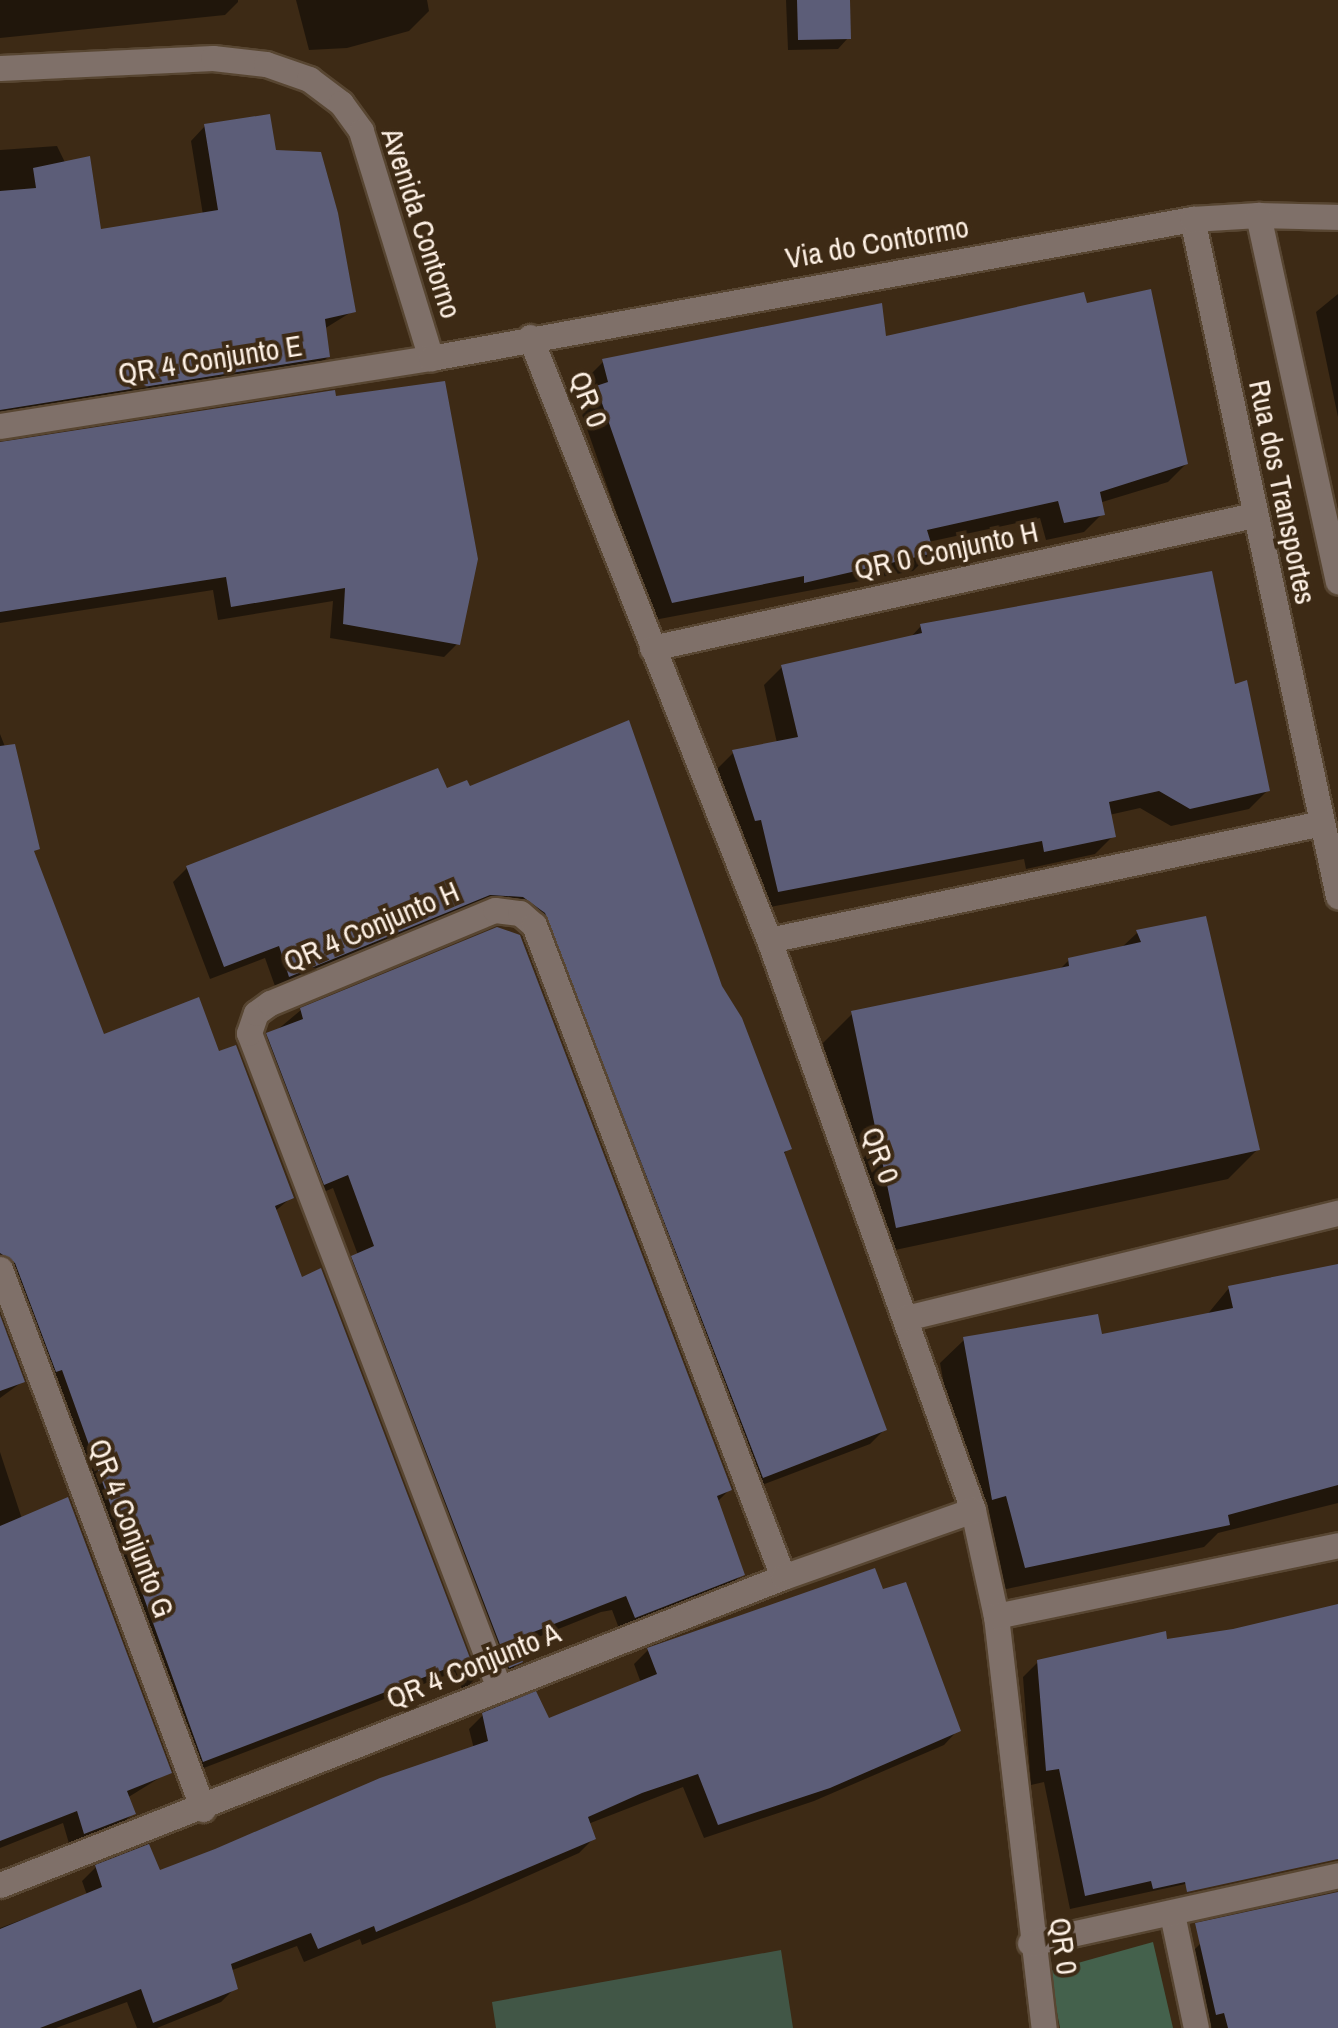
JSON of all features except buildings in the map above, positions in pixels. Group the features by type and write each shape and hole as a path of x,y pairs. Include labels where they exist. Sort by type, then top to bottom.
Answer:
{"street":[{"name":"Avenida Contorno","path":"0,68 147,56 212,58 266,64 310,79 341,103 361,131 430,358"},
{"name":"Via do Contormo","path":"430,358 1192,219 1258,215 1338,217"},
{"name":"Rua dos Transportes","path":"1258,215 1338,581"},
{"name":"Rua dos Transportes","path":"1192,219 1338,896"},
{"name":"QR 0","path":"530,337 769,940 973,1510 996,1616 1030,1942 1044,2028"},
{"name":"QR 4 Conjunto E","path":"0,426 430,358"},
{"name":"QR 0 Conjunto H","path":"652,648 1254,515"},
{"path":"769,940 1322,822"},
{"name":"QR 4 Conjunto H","path":"499,1688 249,1033 256,1012 270,1004 494,910 520,913 534,926 783,1578"},
{"path":"906,1318 1338,1212"},
{"name":"QR 4 Conjunto G","path":"0,1270 204,1809"},
{"name":"QR 4 Conjunto A","path":"0,1885 204,1809 499,1688 783,1578 973,1510"},
{"path":"996,1616 1338,1545"},
{"path":"1030,1942 1338,1875"},
{"path":"1172,1914 1196,2028"}],"green space":[{"path":"1153,1942 1173,2028 1060,2028 1049,1971"},
{"path":"781,1950 793,2028 496,2028 492,2002"}]}
